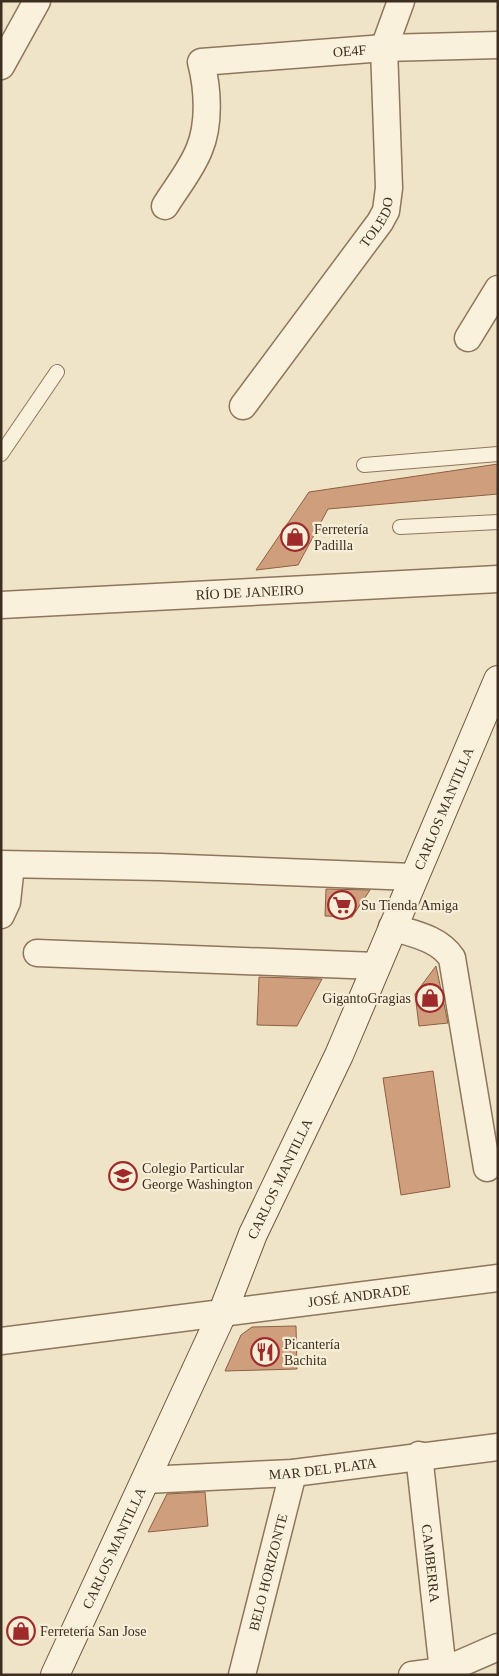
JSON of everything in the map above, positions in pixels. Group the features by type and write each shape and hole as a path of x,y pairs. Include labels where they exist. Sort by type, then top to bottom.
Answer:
{"street":[{"path":"4,53 37,1"},
{"name":"TOLEDO","path":"243,406 380,222 386,211 389,188 384,48 401,1"},
{"name":"OE4F","path":"164,206 199,150 204,134 207,87 201,62 384,48 498,45"},
{"path":"468,338 498,289"},
{"name":"RÍO DE JANEIRO","path":"1,604 498,579"},
{"name":"CARLOS MANTILLA","path":"55,1675 222,1314 253,1234 339,1055 498,680"},
{"path":"1,914 7,902 6,864 160,867 413,877"},
{"path":"392,927 429,939 446,948 452,958 487,1168"},
{"path":"37,953 376,966"},
{"name":"JOSÉ ANDRADE","path":"1,1341 498,1278"},
{"name":"MAR DEL PLATA","path":"145,1480 293,1473 419,1455 498,1447"},
{"name":"CAMBERRA","path":"419,1455 443,1671"},
{"name":"BELO HORIZONTE","path":"242,1673 293,1473"},
{"path":"412,1675 443,1671 498,1647"}],"lane":[{"path":"1,454 57,372"},
{"path":"364,465 498,454"},
{"path":"400,527 498,522"}],"building":[{"name":"Ferretería Padilla","path":"498,464 498,494 328,509 298,565 256,570 309,492"},
{"name":"Su Tienda Amiga","path":"326,889 370,890 352,917 325,916"},
{"path":"436,966 448,1023 419,1026 415,994"},
{"path":"259,977 322,979 297,1026 257,1025"},
{"path":"433,1071 450,1187 401,1195 383,1078"},
{"name":"Picantería Bachita","path":"296,1326 297,1369 225,1371 241,1335 252,1327"},
{"path":"205,1492 208,1526 148,1532 167,1494"}],"place":[{"name":"Ferretería Padilla","path":"295,537"},
{"name":"Su Tienda Amiga","path":"342,905"},
{"name":"GigantoGragias","path":"430,998"},
{"name":"Colegio Particular George Washington","path":"123,1176"},
{"name":"Picantería Bachita","path":"265,1352"},
{"name":"Ferretería San Jose","path":"21,1631"}]}
